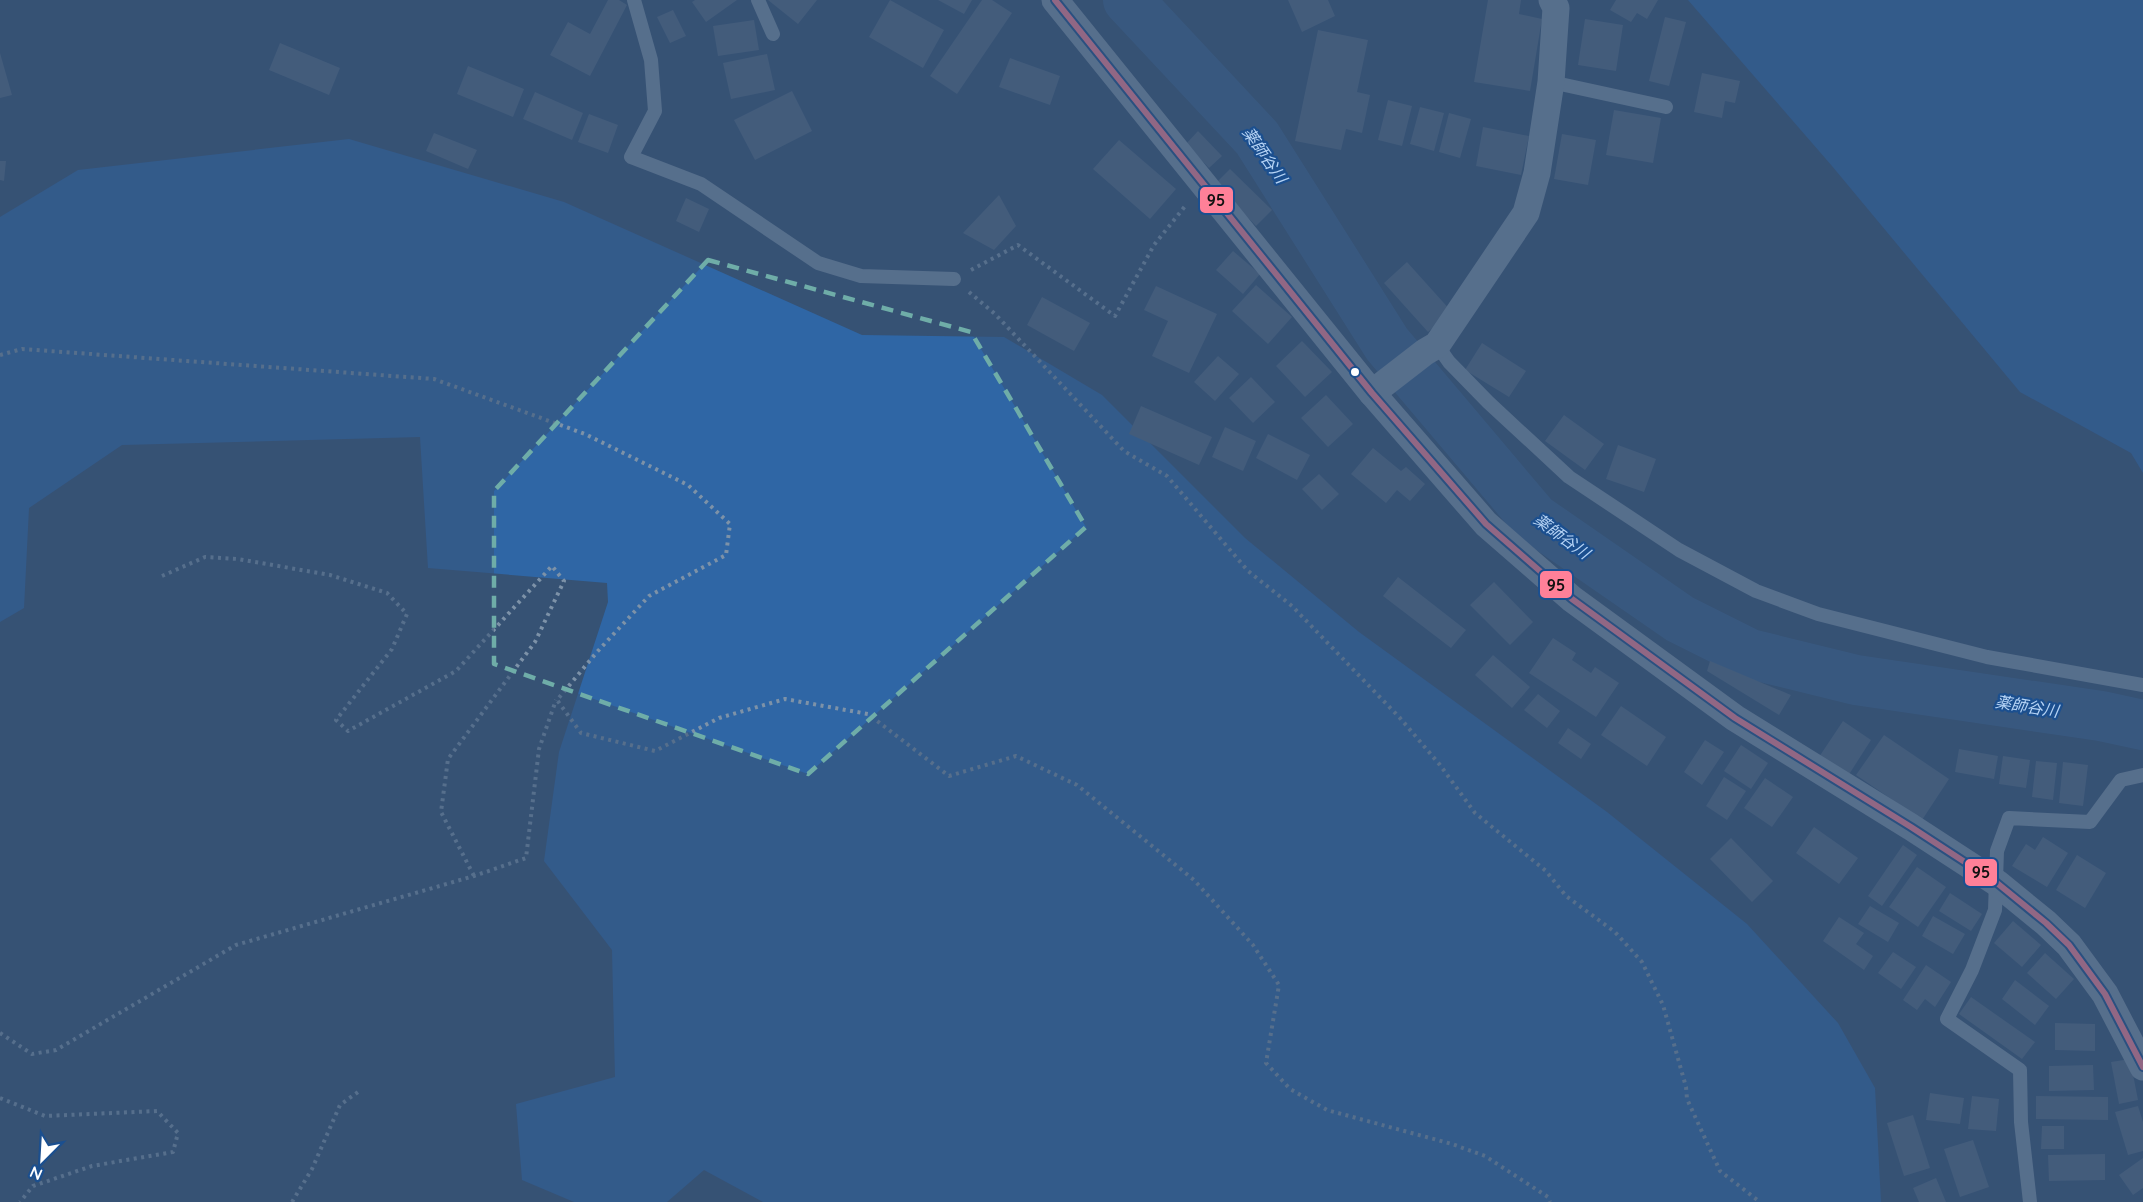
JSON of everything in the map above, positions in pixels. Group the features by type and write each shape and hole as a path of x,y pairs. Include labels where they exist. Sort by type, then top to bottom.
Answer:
{"street":[{"path":"1055,0 1203,184 1378,388 1486,524 1572,599 1736,718 1997,883 2046,923 2069,945 2105,994 2143,1067"},
{"path":"1378,388 1431,348 1526,213 1537,173 1551,82 1556,8 1552,0"}],"lane":[{"path":"634,0 651,60 655,111 631,157 701,184 818,263 861,276 954,279"},
{"path":"758,0 773,34"},
{"path":"1551,82 1666,107"},
{"path":"1431,348 1569,477 1679,550 1756,591 1818,614 1987,657 2143,685"},
{"path":"2030,1202 2021,1122 2019,1070 1947,1019 1972,970 1995,910 1998,851 2009,818 2090,822 2121,780 2143,775"}],"path":[{"path":"1203,184 1154,245 1115,316 1018,245 954,279 995,314 1124,451 1167,476 1248,572 1292,606 1400,718 1440,765 1475,813 1546,871 1566,896 1615,932 1642,962 1663,1005 1686,1087 1687,1099 1720,1171 1760,1202"},
{"path":"0,355 22,349 434,379 585,434 688,485 730,524 726,555 649,596 597,652 557,700 539,750 526,858 474,876 236,945 56,1050 32,1054 0,1034"},
{"path":"162,576 205,557 238,559 330,575 387,593 407,614 392,649 336,720 348,731 456,671 552,566 564,581 535,642 447,759 441,812 474,876"},
{"path":"557,700 581,733 655,751 719,718 785,699 868,714 949,776 1017,756 1077,785 1194,880 1253,945 1279,985 1266,1063 1290,1089 1326,1110 1452,1144 1485,1156 1548,1197 1550,1202"},
{"path":"292,1202 312,1168 340,1105 358,1092"},
{"path":"0,1098 45,1116 157,1111 178,1133 173,1152 92,1166 33,1186 21,1202"}],"highlighted area":[{"path":"708,260 971,332 1086,527 808,774 494,664 494,491"}],"shaded area":[{"path":"1688,0 2143,0 2143,473 2131,453 2020,392 1832,166"},
{"path":"349,139 564,202 862,335 1004,337 1102,395 1245,538 1359,632 1607,812 1747,924 1838,1023 1875,1088 1881,1202 763,1202 704,1170 667,1202 574,1202 522,1180 516,1104 615,1077 612,950 544,861 559,752 608,602 607,583 428,568 420,437 122,445 29,508 24,608 0,622 0,217 78,170"}],"building":[{"path":"608,0 619,0 627,5 590,76 550,55 568,22 590,34"},
{"path":"695,0 737,0 706,22 692,2"},
{"path":"768,0 817,0 798,24"},
{"path":"890,0 944,30 923,68 869,37"},
{"path":"938,0 972,0 964,14"},
{"path":"982,0 992,0 1012,13 957,94 930,76"},
{"path":"1288,0 1328,0 1335,16 1302,32"},
{"path":"1488,0 1521,0 1519,14 1542,19 1530,91 1474,82"},
{"path":"1616,0 1658,0 1647,19 1637,13 1631,22 1610,10"},
{"path":"673,10 686,36 670,43 657,17"},
{"path":"1665,17 1686,22 1669,86 1649,81"},
{"path":"1585,19 1623,25 1616,71 1578,65"},
{"path":"754,20 759,50 718,56 713,26"},
{"path":"1318,30 1368,40 1357,92 1370,95 1362,133 1346,129 1341,150 1295,141"},
{"path":"280,43 340,68 329,95 269,70"},
{"path":"0,53 12,95 0,98"},
{"path":"767,54 775,90 731,99 723,63"},
{"path":"1010,58 1060,76 1050,105 999,87"},
{"path":"468,66 524,89 513,117 457,94"},
{"path":"1702,73 1740,81 1735,103 1725,101 1722,118 1694,112"},
{"path":"792,91 812,131 755,160 734,120"},
{"path":"535,92 583,113 572,140 523,119"},
{"path":"1388,100 1412,106 1402,146 1378,140"},
{"path":"1420,107 1444,113 1434,151 1410,144"},
{"path":"1614,110 1661,118 1653,163 1606,155"},
{"path":"1449,113 1471,119 1460,158 1439,152"},
{"path":"589,114 618,125 608,153 578,142"},
{"path":"1483,127 1529,136 1521,175 1476,166"},
{"path":"1198,131 1222,156 1209,168 1186,144"},
{"path":"434,133 477,150 468,169 426,151"},
{"path":"1562,134 1596,140 1588,185 1554,179"},
{"path":"1119,140 1176,189 1150,219 1093,169"},
{"path":"0,161 6,161 4,181 0,180"},
{"path":"1230,169 1272,210 1256,226 1215,184"},
{"path":"999,195 1016,226 994,250 963,233"},
{"path":"686,198 709,209 699,232 676,221"},
{"path":"1233,251 1260,274 1243,294 1216,270"},
{"path":"1407,262 1452,312 1428,332 1384,283"},
{"path":"1256,285 1292,317 1268,344 1232,311"},
{"path":"1156,286 1217,314 1189,373 1152,356 1168,321 1144,310"},
{"path":"1042,297 1090,323 1074,351 1027,325"},
{"path":"1302,341 1332,372 1305,397 1276,366"},
{"path":"1482,343 1526,371 1509,397 1465,370"},
{"path":"1218,356 1239,374 1215,401 1194,382"},
{"path":"1251,377 1275,402 1253,423 1229,398"},
{"path":"1326,395 1353,424 1328,447 1301,418"},
{"path":"1141,406 1212,437 1199,465 1129,434"},
{"path":"1564,415 1604,444 1585,470 1545,441"},
{"path":"1225,427 1256,441 1243,471 1212,457"},
{"path":"1268,434 1310,455 1297,480 1256,458"},
{"path":"1618,445 1656,459 1644,492 1606,479"},
{"path":"1373,448 1401,471 1406,467 1425,484 1410,501 1397,490 1386,503 1351,474"},
{"path":"1319,474 1339,494 1322,510 1302,489"},
{"path":"1398,577 1466,630 1451,648 1383,596"},
{"path":"1494,582 1533,622 1510,645 1470,605"},
{"path":"1553,638 1576,653 1572,660 1591,673 1595,667 1619,683 1596,717 1529,673"},
{"path":"1493,655 1530,687 1512,708 1475,675"},
{"path":"1710,661 1791,695 1779,715 1707,671"},
{"path":"1538,694 1560,711 1547,728 1524,710"},
{"path":"1621,706 1666,737 1647,766 1601,735"},
{"path":"1843,721 1871,740 1848,776 1819,757"},
{"path":"1568,728 1591,744 1581,759 1558,743"},
{"path":"1884,735 1949,779 1922,820 1856,775"},
{"path":"1705,740 1724,752 1702,785 1684,772"},
{"path":"1741,745 1768,763 1751,789 1724,771"},
{"path":"1959,749 1998,756 1994,779 1955,772"},
{"path":"2003,756 2030,760 2026,788 1999,784"},
{"path":"2036,761 2057,763 2053,800 2032,797"},
{"path":"2063,762 2088,765 2083,806 2059,803"},
{"path":"1724,777 1746,791 1727,820 1706,806"},
{"path":"1765,778 1793,797 1772,827 1744,808"},
{"path":"1814,827 1858,858 1839,884 1796,853"},
{"path":"2043,837 2068,853 2047,887 2012,866 2026,844 2035,850"},
{"path":"1731,838 1773,881 1752,902 1710,859"},
{"path":"1903,845 1917,855 1882,906 1868,896"},
{"path":"2077,855 2106,873 2085,908 2056,890"},
{"path":"1917,867 1946,887 1918,927 1889,907"},
{"path":"1950,893 1982,914 1971,931 1939,911"},
{"path":"1870,906 1899,923 1888,942 1858,924"},
{"path":"1933,916 1965,934 1953,954 1922,936"},
{"path":"1839,917 1864,933 1856,944 1873,956 1864,970 1823,941"},
{"path":"2013,921 2041,945 2022,967 1994,943"},
{"path":"1893,952 1916,967 1901,989 1878,973"},
{"path":"2045,953 2074,979 2056,999 2027,973"},
{"path":"1926,965 1951,982 1935,1007 1925,999 1917,1010 1903,1000"},
{"path":"2015,980 2049,1006 2035,1025 2002,999"},
{"path":"1971,997 2035,1042 2022,1059 1959,1014"},
{"path":"2055,1023 2095,1024 2095,1051 2055,1050"},
{"path":"2130,1059 2138,1100 2119,1104 2111,1062"},
{"path":"2093,1065 2094,1090 2049,1091 2049,1066"},
{"path":"1930,1093 1964,1098 1960,1124 1926,1120"},
{"path":"1972,1096 1999,1099 1996,1131 1968,1129"},
{"path":"2036,1096 2108,1097 2108,1120 2036,1119"},
{"path":"2138,1106 2143,1122 2143,1151 2128,1155 2115,1112"},
{"path":"1913,1115 1930,1168 1904,1176 1887,1123"},
{"path":"2042,1126 2064,1126 2064,1149 2041,1149"},
{"path":"1973,1140 1989,1187 1960,1197 1944,1149"},
{"path":"2105,1154 2105,1180 2049,1181 2048,1155"},
{"path":"2143,1158 2143,1188 2133,1195 2119,1175"},
{"path":"1936,1178 1946,1202 1919,1202 1913,1188"}],"waterway":[{"name":"薬師谷川","path":"1128,0 1257,138 1387,344 1534,518 1680,619 1750,654 1856,680 2101,716 2143,725"}],"transit line":[{"name":"95","path":"1055,0 1372,393 1486,524 1572,599 1735,718 1997,883 2046,923 2069,945 2105,994 2143,1067"}]}
